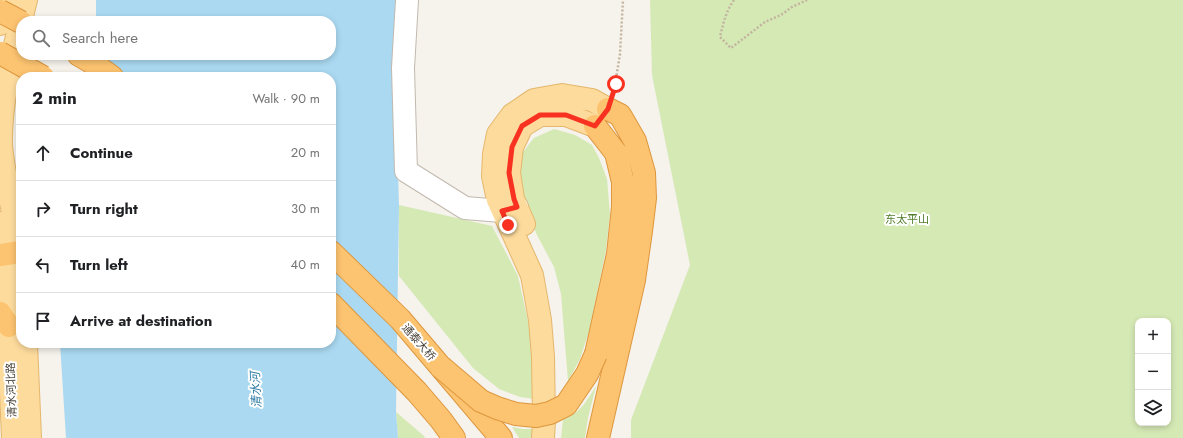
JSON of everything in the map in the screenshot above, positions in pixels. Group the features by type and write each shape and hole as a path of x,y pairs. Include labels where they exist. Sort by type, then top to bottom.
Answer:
{"highway":[{"path":"0,11 16,19"},
{"path":"0,53 33,72"},
{"path":"88,60 105,72"},
{"path":"441,367 481,401 516,414 536,416 550,413 566,405 587,374 606,357 634,280 645,198 644,173 636,141 620,115 608,109"},
{"path":"595,126 616,153 623,182 623,207 598,438"},
{"name":"通泰大桥","path":"336,257 400,319 501,438"},
{"path":"336,309 417,392 443,429 454,438"}],"main road":[{"path":"0,24 5,0"},
{"name":"清水河北路","path":"22,16 26,0"},
{"name":"清水河北路","path":"13,438 4,319 9,245 5,176 1,144 1,116 2,90 16,38"},
{"path":"553,438 556,393 552,308 545,273 510,209 498,200 493,176 494,154 498,134 512,115 534,100 562,95 592,100 608,109"},
{"path":"543,438 543,357 540,320 532,275 510,209 514,199 509,173 512,147 522,126 540,115 566,115 595,126"},
{"name":"清水河北路","path":"26,348 30,438"}],"lane":[{"path":"407,0 403,68 406,172 465,208 510,209"}],"path":[{"path":"608,109 616,84 620,54 623,0"},
{"path":"734,0 729,7 720,37 731,48 765,22 781,15 792,6 807,0"}],"green space":[{"name":"东太平山","path":"650,0 1183,0 1183,438 631,438 631,420 690,265 652,75"},
{"path":"554,129 575,135 592,145 607,179 610,214 606,250 589,331 580,359 568,381 561,294 554,267 537,235 523,203 517,178 520,156 534,138"},
{"path":"399,205 492,226 518,276 531,335 535,399 520,397 499,389 473,368 399,276"},
{"path":"596,386 588,418 585,438 561,438 563,420 579,410"},
{"path":"396,412 424,436 425,438 398,438"},
{"path":"512,427 535,429 531,438 519,438"}],"water":[{"name":"清水河","path":"96,0 402,0 395,67 399,205 396,412 398,438 66,438 60,348 336,348 336,72 89,72 90,60 336,60 336,16 96,16"}],"route":[{"path":"508,225 502,211 517,207 509,173 512,147 522,126 540,115 566,115 595,126 608,109 616,84"}]}
